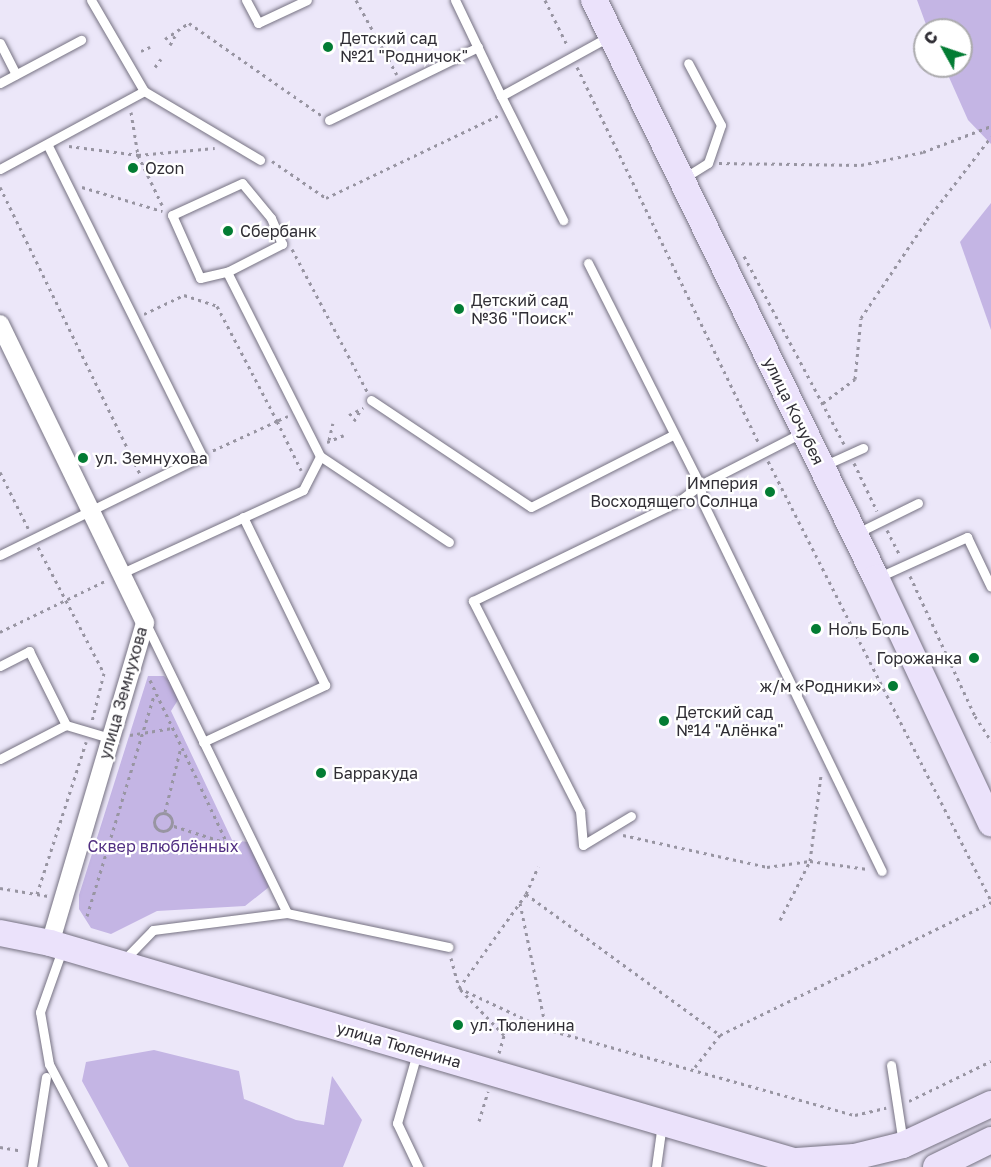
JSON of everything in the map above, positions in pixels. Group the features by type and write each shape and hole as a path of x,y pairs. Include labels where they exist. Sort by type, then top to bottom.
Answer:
{"street":[{"name":"улица Кочубея","path":"598,1 612,35 803,432 855,534 991,823"},
{"name":"улица Земнухова","path":"0,324 145,623 64,899 57,945"},
{"name":"улица Тюленина","path":"0,933 57,945 802,1165"},
{"path":"802,1165 903,1145 991,1104"},
{"path":"936,1167 991,1140"}],"lane":[{"path":"92,0 144,91 260,160"},
{"path":"246,0 258,23 307,0"},
{"path":"455,0 563,220"},
{"path":"501,96 612,35"},
{"path":"0,83 81,40"},
{"path":"0,43 16,74"},
{"path":"329,120 478,47"},
{"path":"681,179 708,163 721,125 688,63"},
{"path":"0,169 144,91"},
{"path":"0,555 202,456 47,144"},
{"path":"242,183 271,218 282,244 227,273 200,278 168,214 242,183"},
{"path":"588,263 700,485 704,502 882,871"},
{"path":"227,273 320,456 449,542"},
{"path":"371,400 531,507 673,435"},
{"path":"631,816 614,829 583,845 580,811 473,601 529,577 679,501 700,485 803,432"},
{"path":"821,467 863,448"},
{"path":"122,573 303,489 320,456"},
{"path":"855,534 918,503"},
{"path":"203,742 326,685 243,517"},
{"path":"876,578 967,537 991,587"},
{"path":"0,546 11,550"},
{"path":"145,623 287,913"},
{"path":"0,666 29,651 66,725"},
{"path":"0,759 66,725 110,738"},
{"path":"119,965 153,930 287,913 448,947"},
{"path":"57,945 40,1012 49,1064 103,1167"},
{"path":"417,1050 396,1123 418,1167"},
{"path":"891,1065 899,1106 903,1145"},
{"path":"32,1167 46,1077"},
{"path":"656,1167 662,1124"}],"path":[{"path":"356,0 402,84"},
{"path":"165,39 189,23 329,120"},
{"path":"170,45 177,33"},
{"path":"141,51 150,46"},
{"path":"155,67 161,59"},
{"path":"129,99 138,154 168,214"},
{"path":"260,160 270,159 326,198 509,111"},
{"path":"708,163 861,165 923,152 991,126"},
{"path":"823,403 855,379 861,318 927,220 991,136"},
{"path":"47,144 138,154 237,146"},
{"path":"66,182 168,214"},
{"path":"0,187 145,484"},
{"path":"282,244 297,251 371,400"},
{"path":"741,251 823,403 905,565 975,716 991,741"},
{"path":"134,319 184,295 217,306 307,481"},
{"path":"354,421 361,409"},
{"path":"202,456 277,421"},
{"path":"320,456 333,423"},
{"path":"328,440 344,435"},
{"path":"0,472 104,673 90,732 37,894"},
{"path":"0,632 122,573"},
{"path":"150,680 227,843 171,825"},
{"path":"87,916 155,693"},
{"path":"110,738 172,728"},
{"path":"780,920 810,861 821,798 822,743"},
{"path":"165,812 181,746"},
{"path":"165,812 172,819 171,825 162,831 154,825 156,815 165,812"},
{"path":"614,829 627,837 766,867 810,861 882,871"},
{"path":"459,988 526,894 538,867"},
{"path":"0,888 64,899"},
{"path":"526,894 720,1035"},
{"path":"695,1067 720,1035 991,902"},
{"path":"520,903 546,1029"},
{"path":"448,947 459,988 504,1035"},
{"path":"459,988 546,1029 695,1067 855,1115 899,1106 991,1061"}],"green space":[{"path":"917,0 991,0 991,144 968,120 949,78 973,78 973,18 924,18"},
{"path":"991,203 991,330 960,242"},
{"name":"Сквер влюблённых","path":"148,676 164,676 174,685 178,700 171,711 232,840 248,842 269,887 245,906 157,911 111,934 91,928 79,909 79,895"},
{"path":"154,1050 239,1071 244,1099 296,1120 324,1125 332,1076 362,1120 343,1167 129,1167 82,1081 86,1062"}],"place":[{"name":"Детский сад №21 \"Родничок\"","path":"328,47"},
{"name":"Ozon","path":"133,168"},
{"name":"Сбербанк","path":"228,231"},
{"name":"Детский сад №36 \"Поиск\"","path":"459,309"},
{"name":"ул. Земнухова","path":"83,458"},
{"name":"Империя Восходящего Солнца","path":"770,492"},
{"name":"Ноль Боль","path":"816,629"},
{"name":"Горожанка","path":"974,658"},
{"name":"ж/м «Родники»","path":"893,686"},
{"name":"Детский сад №14 \"Алёнка\"","path":"664,721"},
{"name":"Барракуда","path":"321,773"},
{"name":"ул. Тюленина","path":"458,1025"}]}
